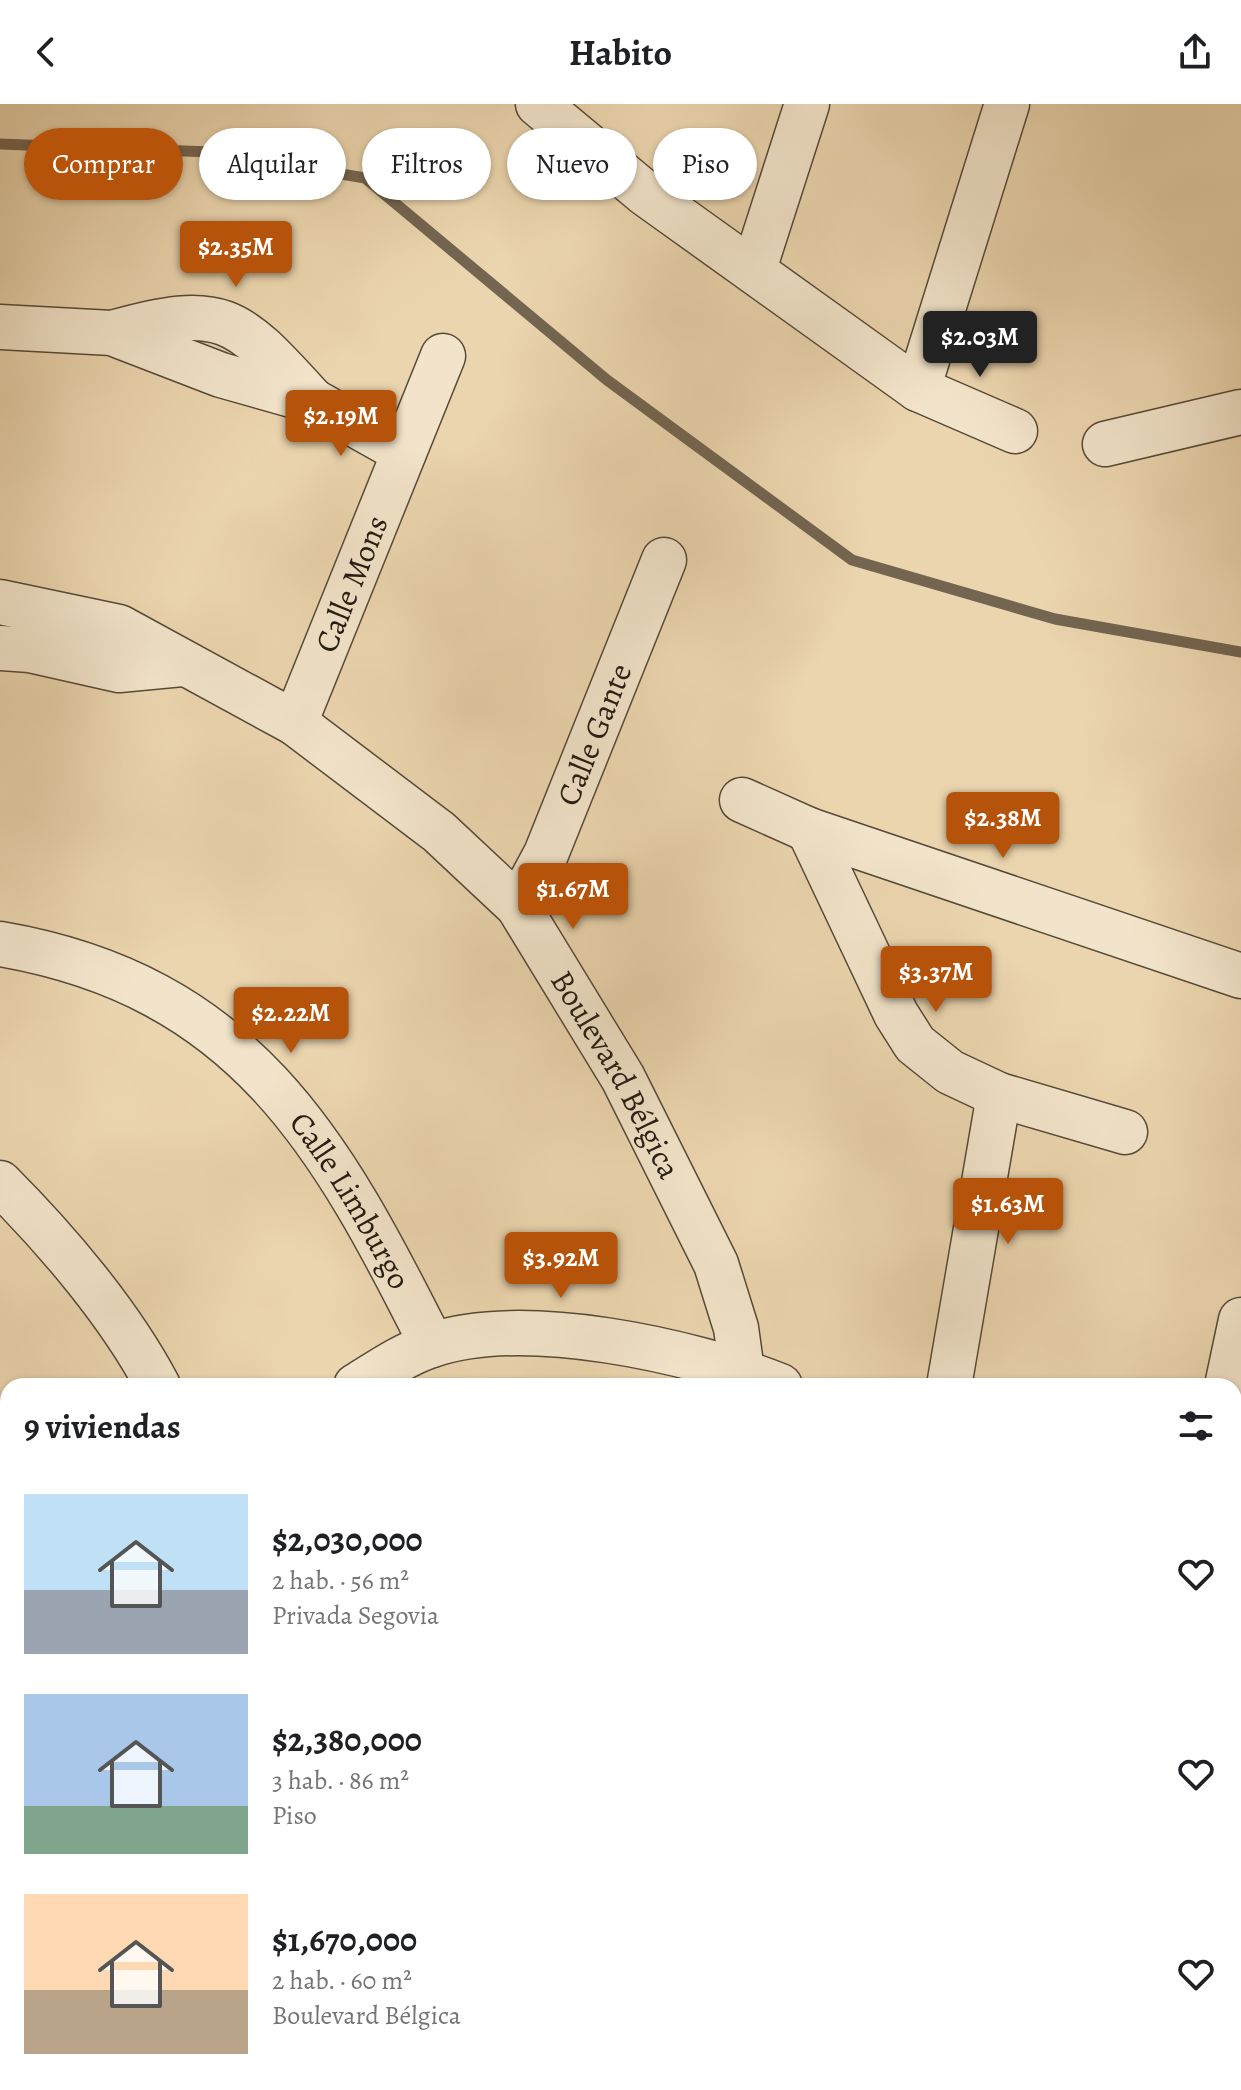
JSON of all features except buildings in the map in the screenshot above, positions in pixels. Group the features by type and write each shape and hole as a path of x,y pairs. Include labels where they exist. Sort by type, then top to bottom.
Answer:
{"street":[{"path":"538,104 646,194 918,389 1015,431"},
{"path":"754,269 807,104"},
{"path":"918,389 1007,104"},
{"path":"0,327 112,333 176,316 220,319 269,354 313,401 404,452"},
{"name":"Calle Mons","path":"295,723 443,356"},
{"path":"1105,444 1241,412"},
{"name":"Calle Gante","path":"518,906 546,854 664,560"},
{"name":"Boulevard Bélgica","path":"0,602 119,627 295,723 439,832 518,906 623,1078 716,1264 736,1328 761,1378"},
{"path":"0,648 30,650 119,670 182,664"},
{"path":"742,800 809,830 1241,976"},
{"path":"809,830 896,1014 915,1044 950,1072 999,1095 1125,1132"},
{"name":"Calle Limburgo","path":"0,944 96,967 166,999 227,1040 282,1094 333,1163 379,1239 432,1345"},
{"path":"950,1378 999,1095"},
{"path":"0,1183 32,1215 97,1296 153,1378"},
{"path":"1229,1378 1241,1320"},
{"path":"371,1378 432,1345 505,1333 572,1334 761,1378"}],"waterway":[{"path":"0,144 211,152 365,178 607,380 852,560 1055,619 1241,652"}]}
